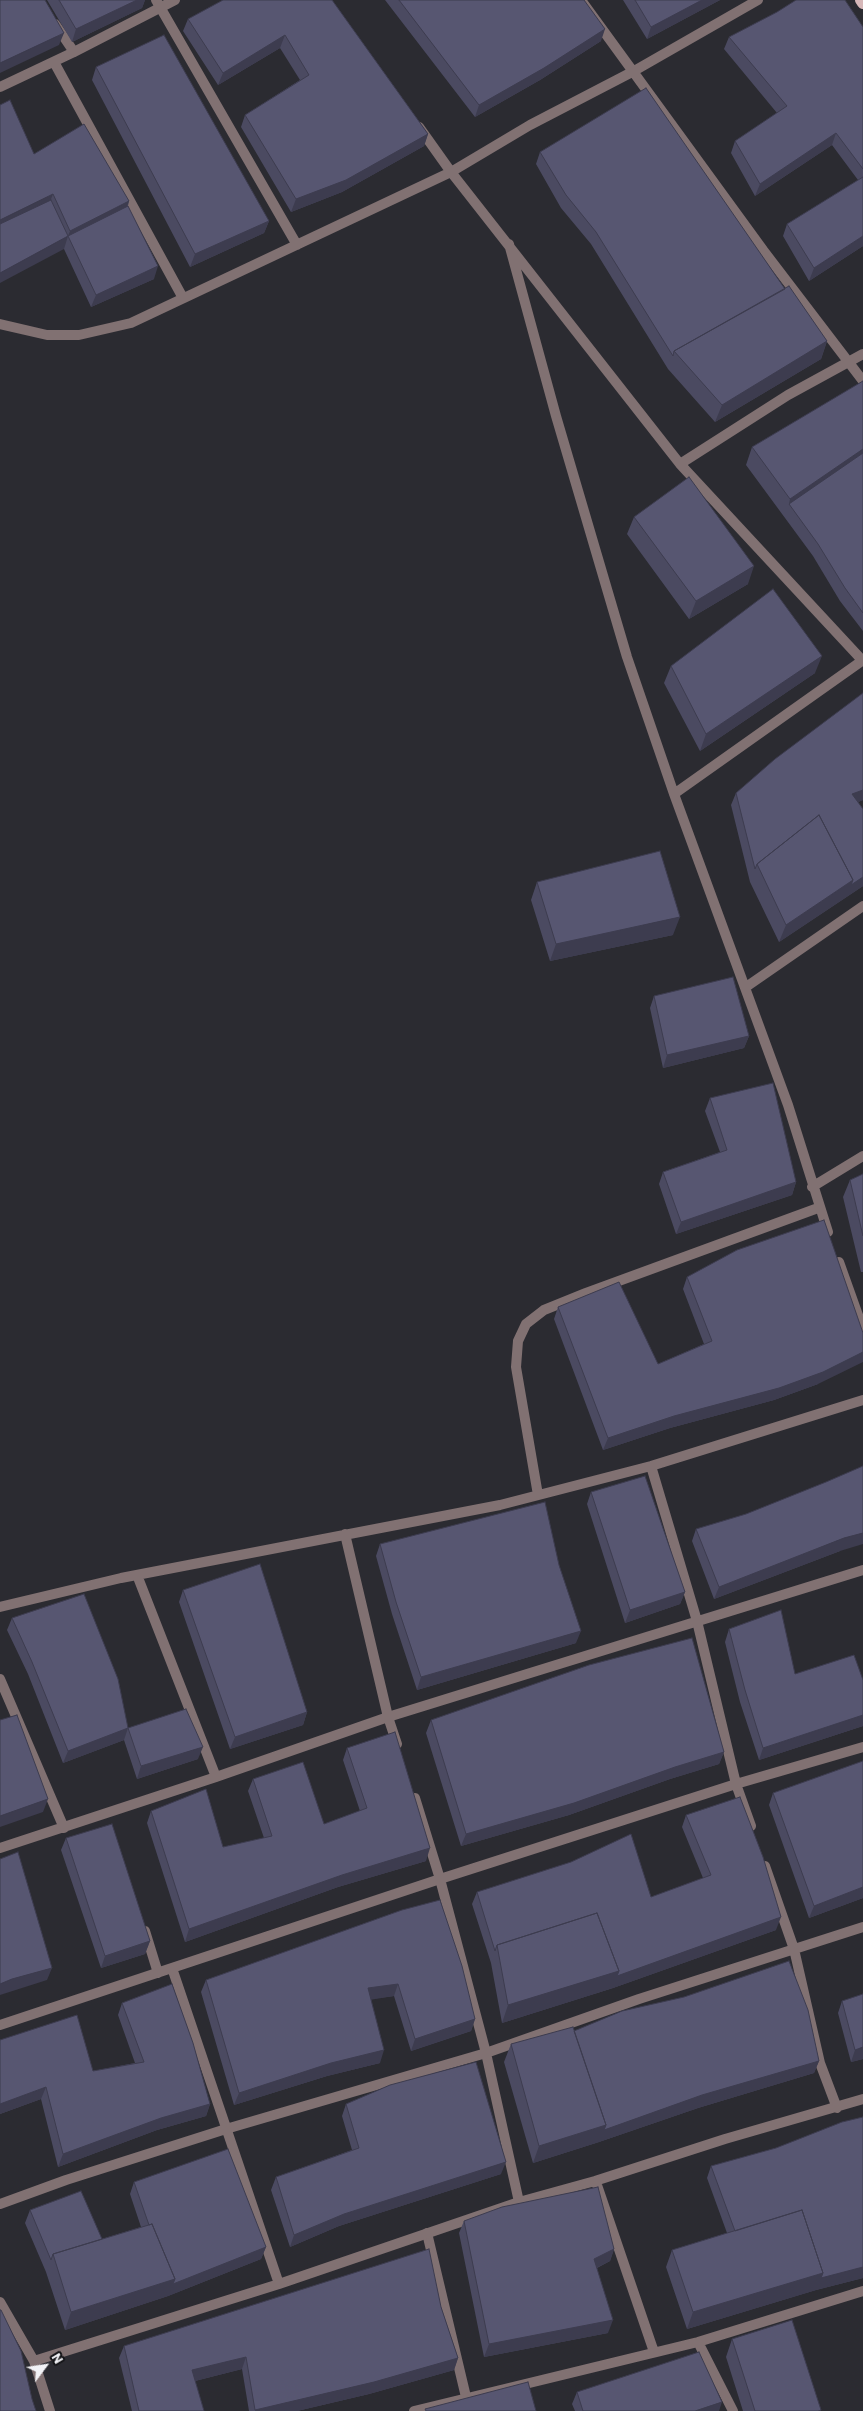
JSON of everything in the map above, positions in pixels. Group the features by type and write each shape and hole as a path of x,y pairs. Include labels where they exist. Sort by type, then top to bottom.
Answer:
{"main road":[{"path":"860,0 863,3"}],"street":[{"path":"0,87 74,52 158,5 175,0"},
{"path":"581,0 763,250 863,381"},
{"path":"0,324 47,335 79,335 131,323 451,172 530,126 634,71 758,0"},
{"path":"158,5 297,245"},
{"path":"50,15 74,52"},
{"path":"54,62 183,298"},
{"path":"413,118 451,172 680,464 863,660 674,794"},
{"path":"509,244 559,425 627,657 674,794 788,1105 818,1208 863,1329"},
{"path":"680,464 788,396 863,354"},
{"path":"746,987 863,906"},
{"path":"812,1187 863,1156"},
{"path":"538,1495 516,1367 518,1342 526,1324 544,1310 586,1293 818,1208"},
{"path":"0,1607 137,1575 500,1505 652,1466 863,1400"},
{"path":"652,1466 697,1621 736,1784 755,1839"},
{"path":"345,1534 388,1717 400,1753"},
{"path":"0,1848 64,1828 110,1818 216,1777 388,1717 863,1570"},
{"path":"137,1575 216,1777"},
{"path":"0,1679 64,1828"},
{"path":"0,2025 440,1879 736,1784 863,1747"},
{"path":"412,1789 440,1879 486,2053 519,2202"},
{"path":"762,1858 794,1950 820,2063 837,2108"},
{"path":"140,1917 158,1973"},
{"path":"0,2204 66,2180 226,2129 486,2053 863,1927"},
{"path":"172,1968 279,2284"},
{"path":"34,2361 279,2284 519,2202 595,2181 724,2139 863,2099"},
{"path":"595,2181 654,2352"},
{"path":"427,2233 466,2397"},
{"path":"414,2411 698,2342 863,2291"},
{"path":"0,2302 34,2361 50,2411"},
{"path":"698,2342 734,2411"}],"building":[{"path":"0,0 45,0 64,33 0,63"},
{"path":"59,0 137,0 76,29"},
{"path":"223,0 332,0 428,134 346,180 296,199 245,115 309,75 285,35 223,73 188,19"},
{"path":"399,0 584,0 605,29 544,68 479,105"},
{"path":"635,0 702,0 651,27"},
{"path":"796,0 845,0 863,27 863,169 836,133 760,184 735,141 787,106 729,37"},
{"path":"164,35 269,221 195,254 96,67"},
{"path":"646,88 785,289 674,351 673,356 596,232 566,195 540,152"},
{"path":"10,100 34,154 84,124 129,201 70,231 53,194 0,220 0,105"},
{"path":"863,177 863,236 814,268 787,224"},
{"path":"51,200 68,236 0,273 0,224"},
{"path":"128,206 158,266 96,295 68,236"},
{"path":"789,286 827,341 722,405 674,351"},
{"path":"863,381 863,449 790,499 752,447"},
{"path":"863,453 863,613 818,544 789,504"},
{"path":"689,477 754,566 696,601 634,517"},
{"path":"773,589 822,656 706,734 671,666"},
{"path":"863,693 863,790 852,794 863,809 863,877 851,885 853,880 819,815 757,864 755,869 736,793 775,759"},
{"path":"819,815 853,880 786,925 757,864"},
{"path":"660,851 680,917 556,944 537,882"},
{"path":"733,977 749,1036 667,1055 654,996"},
{"path":"773,1083 796,1182 681,1222 663,1172 727,1150 710,1098"},
{"path":"863,1174 863,1236 850,1180"},
{"path":"824,1220 863,1333 863,1352 823,1372 779,1388 674,1416 608,1438 558,1307 619,1282 658,1364 712,1341 687,1277 737,1250"},
{"path":"863,1466 863,1533 844,1538 719,1587 696,1529 746,1514"},
{"path":"645,1476 685,1592 630,1610 591,1492"},
{"path":"545,1502 559,1565 581,1631 421,1677 396,1602 380,1544"},
{"path":"260,1564 307,1712 235,1737 183,1590"},
{"path":"84,1594 118,1679 128,1728 68,1751 12,1618"},
{"path":"781,1610 795,1674 854,1655 863,1680 863,1715 763,1748 729,1629"},
{"path":"692,1638 724,1752 675,1767 574,1803 466,1834 431,1720 589,1665"},
{"path":"186,1709 203,1747 141,1766 128,1728"},
{"path":"17,1715 48,1799 0,1816 0,1720"},
{"path":"395,1732 430,1848 342,1875 189,1929 151,1811 206,1789 223,1847 272,1836 253,1779 303,1762 324,1824 367,1808 347,1748"},
{"path":"863,1761 863,1887 814,1906 773,1793"},
{"path":"740,1797 763,1857 781,1917 617,1976 619,1971 597,1913 497,1945 495,1951 477,1892 571,1862 631,1834 651,1897 711,1875 686,1815"},
{"path":"112,1824 150,1941 105,1956 66,1838"},
{"path":"18,1852 52,1968 0,1984 0,1859"},
{"path":"440,1900 462,1966 475,2019 415,2039 398,1984 368,1988 384,2050 331,2063 239,2093 206,1980 402,1910"},
{"path":"597,1913 619,1971 508,2005 497,1945"},
{"path":"789,1961 808,2010 819,2061 702,2095 604,2130 606,2125 574,2031 622,2011 684,1997"},
{"path":"172,1984 193,2043 210,2104 161,2118 63,2154 46,2087 0,2104 0,2040 77,2015 93,2071 144,2062 122,2003"},
{"path":"863,1994 863,2047 855,2050 842,2001"},
{"path":"573,2027 606,2125 539,2146 511,2044"},
{"path":"476,2062 506,2162 344,2214 294,2235 276,2177 359,2148 346,2104 390,2085"},
{"path":"863,2117 863,2267 821,2278 823,2273 802,2210 735,2231 711,2166 776,2148 842,2122"},
{"path":"228,2149 266,2247 173,2284 175,2279 152,2224 149,2225 134,2182"},
{"path":"598,2187 614,2249 594,2259 613,2320 489,2344 464,2221 502,2207"},
{"path":"81,2191 102,2239 53,2254 51,2260 30,2210"},
{"path":"802,2210 823,2273 693,2312 672,2250"},
{"path":"152,2224 175,2279 71,2312 53,2254"},
{"path":"429,2249 441,2307 458,2358 374,2382 255,2410 246,2357 192,2370 204,2411 139,2411 124,2346"},
{"path":"0,2310 21,2351 36,2411 0,2411"},
{"path":"792,2320 821,2410 755,2411 732,2339"},
{"path":"699,2352 722,2402 695,2411 583,2411 577,2392"},
{"path":"528,2382 536,2411 426,2411 425,2409"}]}
